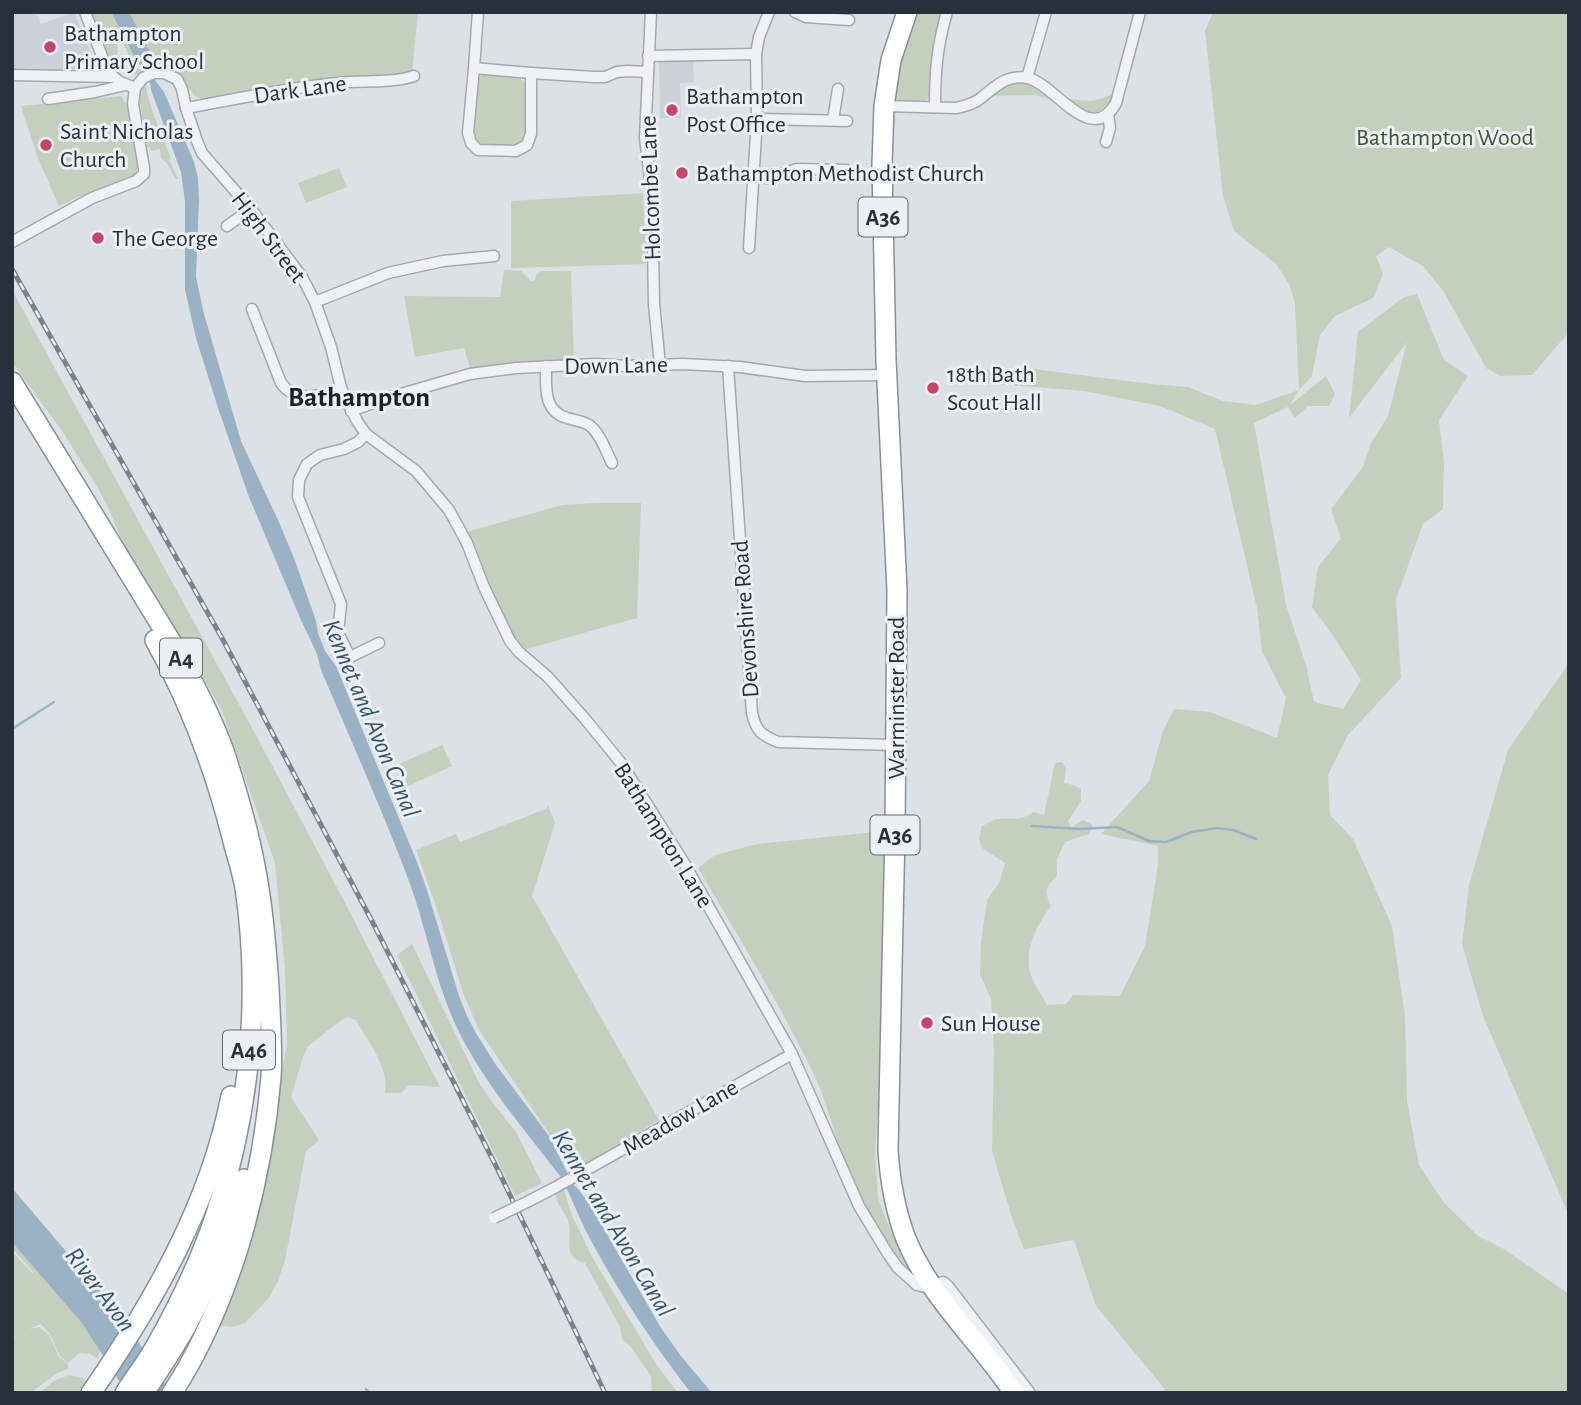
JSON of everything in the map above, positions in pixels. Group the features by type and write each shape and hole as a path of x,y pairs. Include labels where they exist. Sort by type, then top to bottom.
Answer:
{"highway":[{"name":"Warminster Road","path":"906,12 891,60 884,106 883,224 887,375 897,590 888,1150 893,1199 907,1241 933,1286 1014,1393"},
{"name":"A4","path":"12,382 175,648 214,727 232,776 256,869 267,967"},
{"name":"A4","path":"12,406 138,610 184,694 216,776 233,841"},
{"name":"A46","path":"125,1393 156,1347 201,1254 216,1214 240,1119 248,1057 252,968 249,919 239,859 233,841"},
{"path":"92,1393 130,1335 187,1230 228,1115 241,1037 245,972 245,944 233,841"},
{"name":"A46","path":"144,1393 177,1341 211,1273 245,1175 263,1079 267,1034 267,967"},
{"path":"172,1393 204,1336 222,1295 244,1228 256,1179 271,1074 267,967"}],"street":[{"path":"85,12 105,66 112,77"},
{"path":"478,12 468,133 471,143 478,150 516,151 527,145 531,134 531,73"},
{"name":"Holcombe Lane","path":"651,12 645,138 652,195 654,304 660,365"},
{"path":"749,248 755,236 756,54 759,37 769,12"},
{"path":"796,12 806,17 843,20 836,32"},
{"path":"935,107 934,72 947,12"},
{"path":"1027,78 1046,12"},
{"path":"884,106 968,106 1008,78 1027,78 1039,82 1082,116 1102,117 1108,114 1116,103 1140,12"},
{"path":"649,56 756,54"},
{"path":"474,68 594,77 626,71 648,72"},
{"name":"High Street","path":"133,85 154,73 168,74 177,79 202,153 251,209 302,277 315,302 341,388 351,411"},
{"path":"12,75 112,77 133,85"},
{"name":"Dark Lane","path":"186,108 268,92 337,83 401,80 414,76"},
{"path":"48,99 133,85"},
{"path":"14,241 92,198 141,178 144,168 133,104 133,85"},
{"path":"833,120 838,89"},
{"path":"1107,142 1110,128 1108,114"},
{"path":"757,120 847,121"},
{"path":"754,177 768,178 797,169 820,173 847,170"},
{"path":"228,226 251,209"},
{"path":"315,302 397,271 443,261 494,256"},
{"path":"252,309 285,390 293,395 308,397 341,388"},
{"name":"Down Lane","path":"351,411 470,373 516,368 683,364 728,366 805,376 887,375"},
{"path":"546,366 546,397 552,409 563,417 587,424 597,434 612,463"},
{"name":"Devonshire Road","path":"728,366 755,725 763,736 778,742 895,745"},
{"name":"Bathampton Lane","path":"351,411 366,434 416,471 449,510 467,543 484,587 510,641 548,677 621,763 684,863 792,1054 859,1206 888,1254 917,1285 925,1287 943,1282 948,1286 1030,1393"},
{"path":"366,434 358,442 320,455 307,464 299,480 298,497 341,604 338,633 350,657 379,643"},
{"name":"Meadow Lane","path":"494,1218 558,1186 792,1054"}],"shaded area":[{"name":"Bathampton Primary School","path":"12,12 35,12 41,24 74,12 100,74 12,69"},
{"path":"659,60 693,60 694,82 680,83 681,118 660,118"}],"green space":[{"path":"91,12 111,12 137,63 137,68 142,72 135,75 127,73 133,63 122,41 117,44 118,52 112,65"},
{"path":"129,12 418,12 412,73 208,102 195,96 173,68 162,63 154,67 150,52"},
{"path":"913,12 944,12 931,96 914,103 894,98 898,63"},
{"name":"Bathampton Wood","path":"1213,12 1569,12 1569,332 1532,375 1501,376 1486,368 1444,292 1423,266 1389,247 1376,256 1383,274 1373,298 1335,316 1320,335 1312,376 1299,390 1295,303 1289,284 1276,264 1234,231 1223,196 1205,31"},
{"path":"486,74 514,76 526,86 527,133 524,143 499,148 473,142 477,80"},
{"path":"1018,81 1033,82 1062,107 1034,95 990,96 1002,85"},
{"path":"146,82 152,110 178,179 161,158 160,149 151,151 150,147 147,148 139,97 140,89"},
{"path":"1114,92 1116,96 1110,104 1092,114 1081,110 1067,98 1091,101"},
{"path":"121,96 129,109 138,167 135,174 131,178 59,206 38,158 21,106"},
{"path":"339,168 347,187 306,203 298,183"},
{"path":"643,193 646,264 511,268 511,201"},
{"path":"504,270 521,271 531,281 535,280 541,271 571,271 574,361 470,368 464,348 415,357 404,296 500,297"},
{"path":"12,290 257,737 440,1087 409,1085 401,1093 385,1093 386,1084 381,1064 356,1020 347,1017 307,1048 291,1097 319,1140 306,1151 285,1260 278,1281 269,1298 245,1323 232,1327 217,1325 275,1103 287,1045 285,970 275,863 222,711 125,549 98,488 62,431 12,362"},
{"path":"1417,294 1444,360 1468,376 1439,420 1444,462 1443,509 1423,524 1396,599 1401,678 1348,735 1328,775 1330,815 1353,839 1392,926 1405,1016 1407,1101 1419,1165 1444,1203 1478,1236 1504,1249 1569,1294 1569,1393 1166,1393 1096,1306 1074,1240 1024,1249 992,1151 994,1051 991,999 980,974 981,943 987,900 999,883 1005,863 982,848 979,839 982,826 995,820 1020,818 1034,812 1044,815 1055,763 1062,762 1066,769 1064,783 1081,789 1081,801 1068,821 1071,828 1083,820 1093,825 1089,834 1065,842 1057,859 1057,876 1047,890 1051,906 1036,930 1030,948 1031,975 1047,1005 1066,1004 1073,995 1120,996 1145,946 1158,865 1158,846 1101,834 1149,781 1163,731 1174,709 1210,712 1277,738 1286,698 1262,651 1257,608 1215,429 1160,406 1084,391 984,383 984,369 1016,375 1018,367 1188,387 1223,401 1256,405 1299,390 1290,405 1326,376 1335,394 1329,406 1308,406 1295,418 1288,407 1254,423 1286,605 1306,665 1314,702 1343,709 1361,680 1312,607 1318,567 1341,538 1331,509 1363,467 1371,443 1388,416 1407,342 1349,418 1358,332 1404,297"},
{"path":"641,503 637,618 523,650 510,633 466,532 562,505"},
{"path":"1569,663 1569,1216 1483,1016 1462,944 1469,885 1508,750"},
{"path":"442,745 452,766 408,786 399,764"},
{"path":"548,805 555,823 532,896 659,1120 571,1172 559,1148 479,1030 463,993 416,850 456,834 460,842 546,809"},
{"path":"886,831 882,1048 875,1152 878,1198 891,1232 920,1278 895,1258 868,1216 850,1176 811,1068 771,992 698,868 715,855 757,844"},
{"path":"412,944 479,1083 516,1132 542,1183 515,1196 397,955"},
{"path":"561,1188 591,1255 656,1364 678,1393 652,1393 651,1376 631,1347 622,1339 620,1327 585,1263 571,1254 568,1221 555,1193"},
{"path":"12,1236 103,1338 98,1359 90,1354 79,1353 68,1363 60,1356 50,1334 41,1324 29,1329 39,1327 49,1335 59,1357 69,1368 30,1393 12,1393 12,1341 18,1336 12,1339 12,1251 34,1275 12,1248"},
{"path":"69,1375 83,1378 87,1383 83,1393 39,1393 54,1381"}],"water":[{"path":"111,12 129,12 150,52 148,66 164,92 194,162 199,200 196,277 241,441 279,522 325,651 336,666 417,862 467,1016 496,1065 549,1136 573,1184 592,1208 661,1328 712,1393 691,1393 649,1336 599,1256 560,1176 479,1067 449,1010 409,881 321,670 317,654 249,497 218,408 196,338 185,290 185,202 181,172 149,79"},
{"path":"12,1188 123,1318 171,1393 127,1393 82,1323 12,1242"}],"waterway":[{"path":"12,729 54,702"},
{"path":"1032,826 1079,829 1117,827 1149,841 1166,842 1192,832 1217,828 1233,830 1256,839"},
{"path":"366,1389 369,1393"}],"railway":[{"path":"12,269 222,638 373,923 498,1170 605,1393"}],"place":[{"name":"Bathampton Primary School","path":"50,47"},
{"name":"Bathampton Post Office","path":"672,110"},
{"name":"Saint Nicholas Church","path":"46,145"},
{"name":"Bathampton Methodist Church","path":"682,173"},
{"name":"The George","path":"98,238"},
{"name":"18th Bath Scout Hall","path":"933,388"},
{"name":"Sun House","path":"927,1023"}],"district":[{"name":"Bathampton","path":"359,396"}],"water label":[{"name":"Kennet and Avon Canal","path":"372,718"},
{"name":"Kennet and Avon Canal","path":"614,1223"},
{"name":"River Avon","path":"101,1289"}]}
